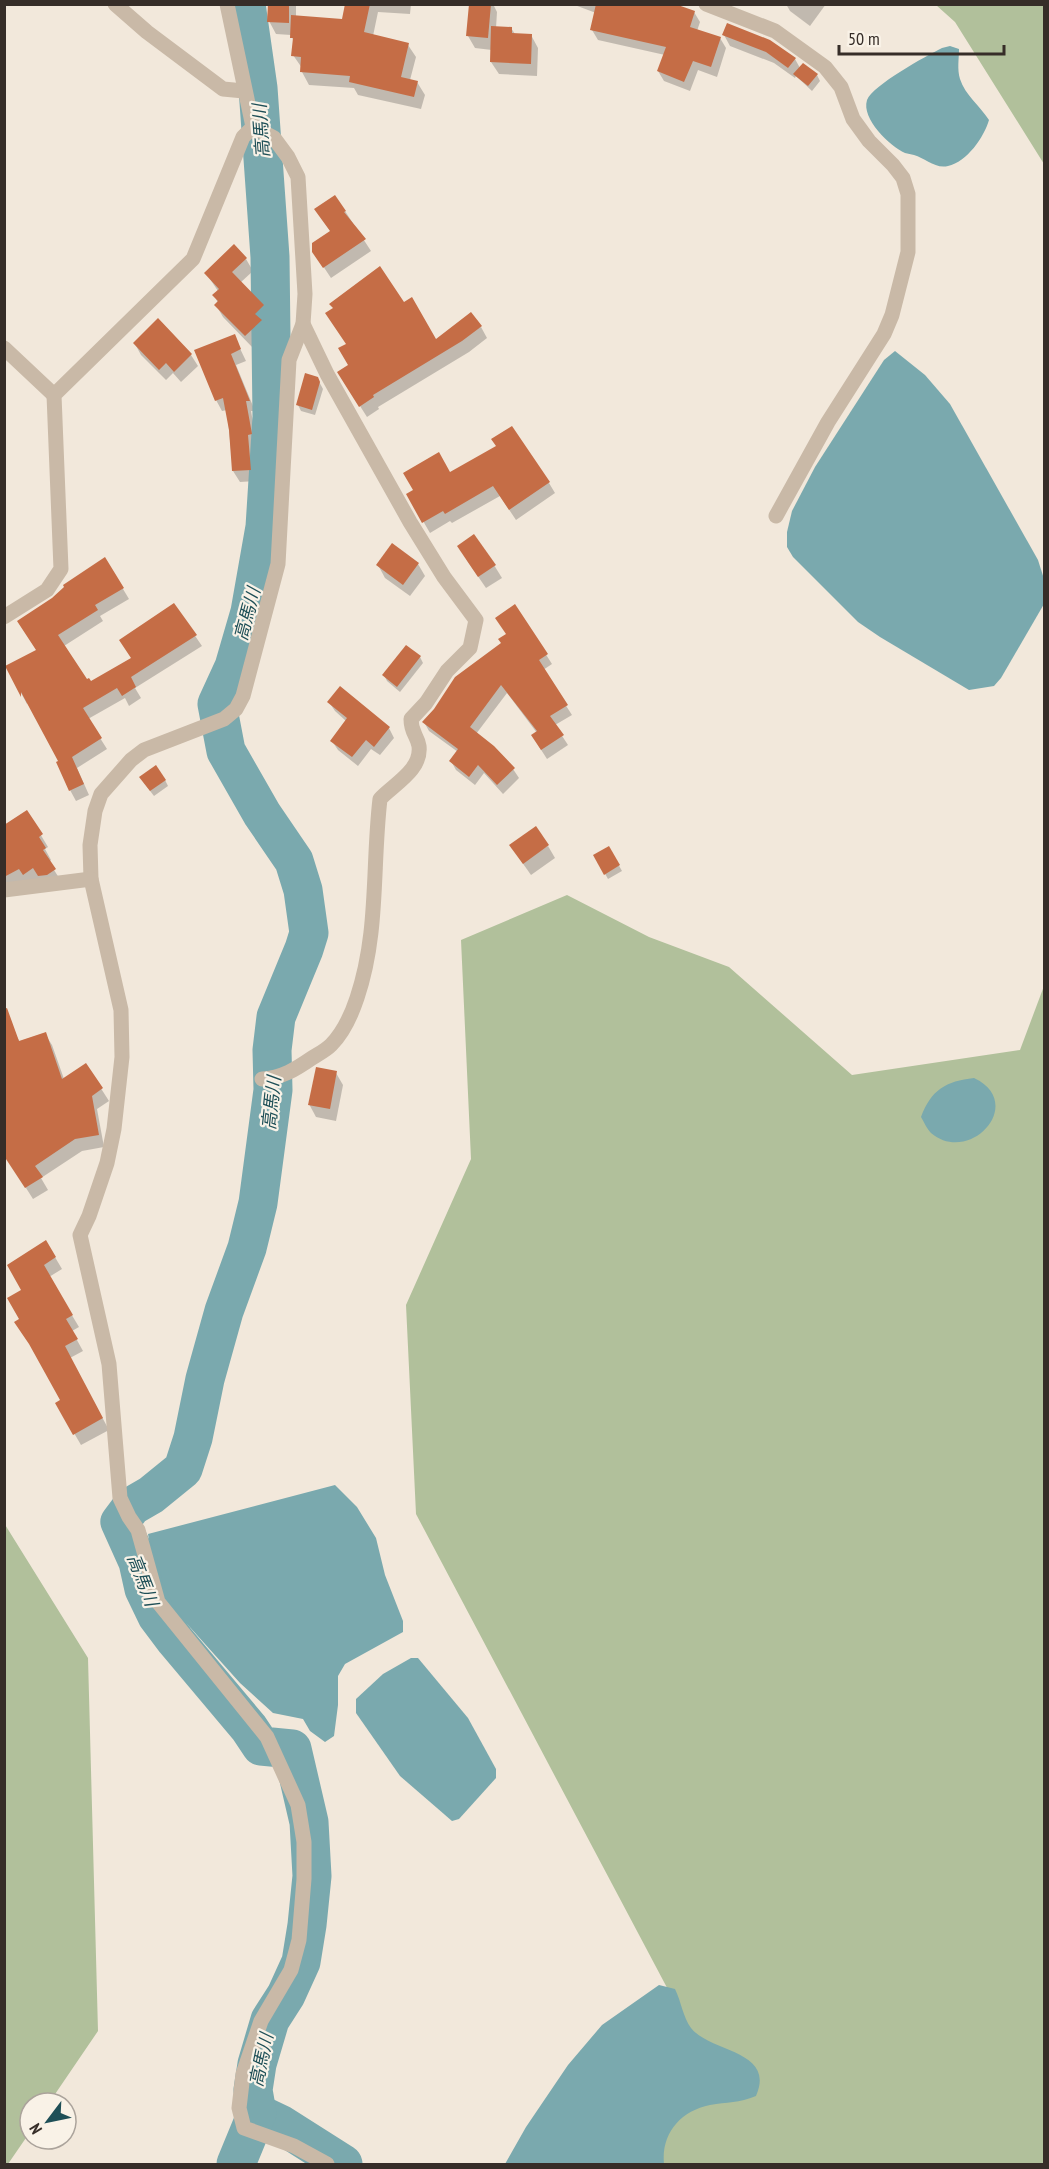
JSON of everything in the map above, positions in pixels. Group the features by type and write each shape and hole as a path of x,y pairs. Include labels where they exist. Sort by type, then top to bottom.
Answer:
{"street":[{"path":"116,4 147,32 223,89 244,91"},
{"path":"227,4 253,127 274,138 288,157 298,177 305,294 303,324 289,360 278,564 243,696 236,710 224,719 144,750 131,760 101,794 95,811 90,845 91,879 122,1011 122,1057 114,1129 109,1151 89,1216 80,1235 109,1364 120,1498 138,1530 158,1602 267,1737 298,1805 304,1842 304,1879 299,1940 291,1970 261,2021 243,2074 239,2108 244,2128 294,2146 327,2164"},
{"path":"706,4 775,31 825,67 841,87 853,119 869,141 903,178 908,194 908,252 892,315 884,334 828,422 776,516"},
{"path":"54,395 193,259 243,137 253,127"},
{"path":"262,1079 288,1074 311,1059 330,1046 350,1020 365,975 371,945 380,799 414,769 419,754 419,743 411,730 411,719 426,703 447,671 470,648 476,620 444,577 410,522 327,374 303,324"},
{"path":"4,348 54,395 61,569 47,590 4,617"},
{"path":"4,890 91,879"}],"green space":[{"path":"936,5 1044,5 1044,164 955,22"},
{"path":"567,895 649,937 729,967 852,1075 1020,1050 1044,986 1044,2164 568,2164 673,1999 416,1514 406,1305 471,1159 461,940"},
{"path":"4,1523 88,1658 98,2031 57,2091 18,2091 18,2149 8,2164 4,2164"}],"water":[{"path":"950,46 959,49 959,72 962,85 989,120 979,141 968,154 955,164 943,167 905,153 892,144 872,123 866,107 871,94 889,79 934,52"},
{"path":"895,351 925,375 950,404 1038,560 1044,579 1044,604 1001,678 994,686 969,690 880,637 858,622 793,557 787,547 787,532 792,511 815,467 884,360"},
{"path":"974,1078 989,1089 995,1102 994,1115 987,1127 976,1137 962,1142 946,1141 931,1133 921,1117 930,1100 941,1088 964,1079"},
{"path":"335,1485 357,1507 376,1538 385,1575 403,1621 403,1632 345,1664 338,1676 338,1705 334,1736 325,1742 310,1731 303,1719 273,1713 240,1683 170,1605 154,1567 148,1534"},
{"path":"411,1658 418,1658 468,1718 496,1769 496,1778 459,1819 452,1821 400,1776 356,1713 356,1699 383,1674"},
{"path":"659,1985 675,1989 688,2024 700,2036 738,2054 757,2069 760,2081 756,2096 699,2108 681,2118 669,2134 664,2153 664,2164 505,2164 526,2127 568,2065 602,2025"}],"building":[{"path":"268,4 289,4 289,23 267,22"},
{"path":"345,4 370,4 364,32 409,43 401,77 418,81 414,97 349,82 350,76 300,72 301,57 291,56 293,38 290,38 291,15 342,19"},
{"path":"469,4 491,4 488,38 466,36"},
{"path":"596,4 675,4 695,11 690,27 721,37 711,67 693,61 684,82 657,71 666,47 590,30"},
{"path":"727,23 770,40 796,58 788,68 766,52 722,35"},
{"path":"491,26 512,27 512,33 532,34 531,64 490,62"},
{"path":"803,63 818,74 808,86 793,74"},
{"path":"335,195 346,211 344,212 366,239 323,268 312,252 312,243 330,231 314,209"},
{"path":"234,244 247,258 232,272 264,305 255,314 262,320 245,336 214,305 218,301 212,295 219,289 204,273"},
{"path":"380,266 404,302 412,297 436,339 471,312 482,326 462,341 373,395 374,397 359,407 337,372 348,365 338,348 346,344 325,313 333,308 329,304"},
{"path":"158,318 192,354 174,372 166,363 159,370 133,343"},
{"path":"235,334 241,349 231,354 250,401 246,401 252,434 248,435 251,470 232,471 229,430 223,398 215,401 194,350"},
{"path":"305,373 318,377 320,382 312,410 296,405"},
{"path":"512,426 550,482 509,510 493,486 445,514 443,511 422,523 406,494 413,490 403,473 439,452 450,472 496,446 491,439"},
{"path":"474,534 496,565 478,577 457,546"},
{"path":"392,543 419,563 403,585 376,565"},
{"path":"105,557 124,588 95,605 98,610 58,635 87,679 91,681 131,658 119,640 174,603 197,635 131,677 136,687 122,696 117,688 83,708 102,738 72,757 84,784 69,791 56,762 58,761 5,666 36,650 17,621 52,598 64,587 63,585"},
{"path":"515,604 548,654 539,660 568,705 550,716 564,735 541,750 531,735 537,731 501,685 470,727 494,746 515,768 497,785 478,765 469,777 449,761 458,749 422,722 434,709 455,677 501,643 498,639 506,634 495,618"},
{"path":"406,645 421,656 397,687 382,675"},
{"path":"340,686 390,727 374,747 366,740 352,757 330,741 347,718 327,702"},
{"path":"156,765 166,780 150,791 139,777"},
{"path":"27,810 43,834 39,837 46,848 43,850 56,869 47,875 38,876 33,868 23,875 19,869 4,877 4,825"},
{"path":"536,826 549,845 523,864 509,845"},
{"path":"609,846 620,865 604,875 593,855"},
{"path":"7,1008 19,1041 46,1032 62,1079 86,1063 103,1088 92,1096 99,1135 75,1139 35,1166 43,1177 25,1188 4,1156 4,1009"},
{"path":"316,1067 337,1071 330,1109 308,1105"},
{"path":"46,1240 56,1257 44,1265 73,1315 66,1319 78,1339 65,1346 103,1418 73,1435 55,1403 60,1400 14,1322 19,1319 7,1298 21,1290 7,1265"}],"waterway":[{"name":"高馬川","path":"236,2164 257,2113 253,2090 257,2064 270,2020 286,1995 301,1962 312,1876 309,1822 292,1749 261,1746 249,1728 175,1640 157,1616 144,1589 138,1562 120,1522 132,1506 151,1495 183,1469 193,1438 205,1379 224,1311 247,1248 258,1203 273,1090 272,1050 276,1017 309,933 303,890 294,861 262,814 226,751 217,704 234,667 250,612 265,527 272,417 270,257 258,88 246,4"},
{"name":"高馬川","path":"257,2113 280,2124 343,2164"}]}
